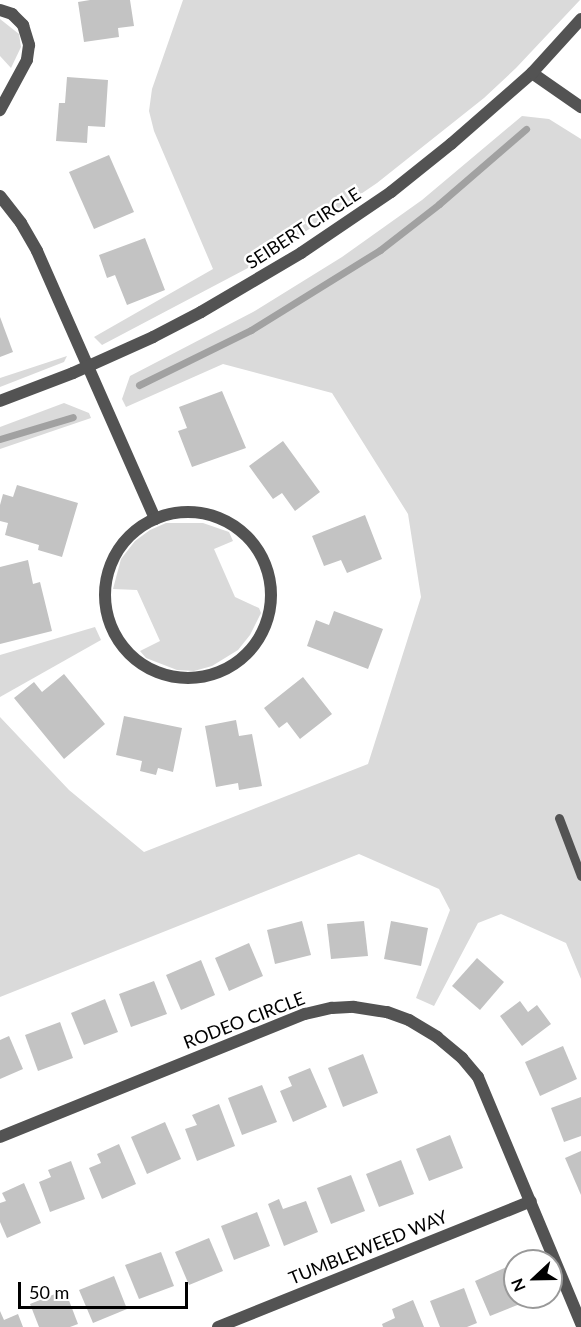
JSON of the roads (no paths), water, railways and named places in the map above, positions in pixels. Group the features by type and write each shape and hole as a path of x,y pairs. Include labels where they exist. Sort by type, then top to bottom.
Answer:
{"street":[{"path":"0,10 12,14 23,25 29,45 27,60 0,110"},
{"name":"SEIBERT CIRCLE","path":"0,401 87,366 201,312 350,221 431,160 532,73 581,20"},
{"path":"532,73 581,107"},
{"path":"0,196 29,236 155,519"},
{"path":"192,512 228,522 248,538 267,570 271,595 263,632 249,652 218,673 181,678 158,672 128,652 112,626 105,596 113,561 134,532 155,519 192,512"},
{"name":"RODEO CIRCLE","path":"0,1137 305,1014 332,1008 372,1009 398,1016 423,1028 452,1048 466,1062 485,1090 581,1323"},
{"name":"TUMBLEWEED WAY","path":"218,1327 531,1201"}],"lane":[{"path":"559,818 581,876"}],"waterway":[{"path":"139,385 251,330 380,250 439,204 526,129"},
{"path":"0,439 73,417"}]}
